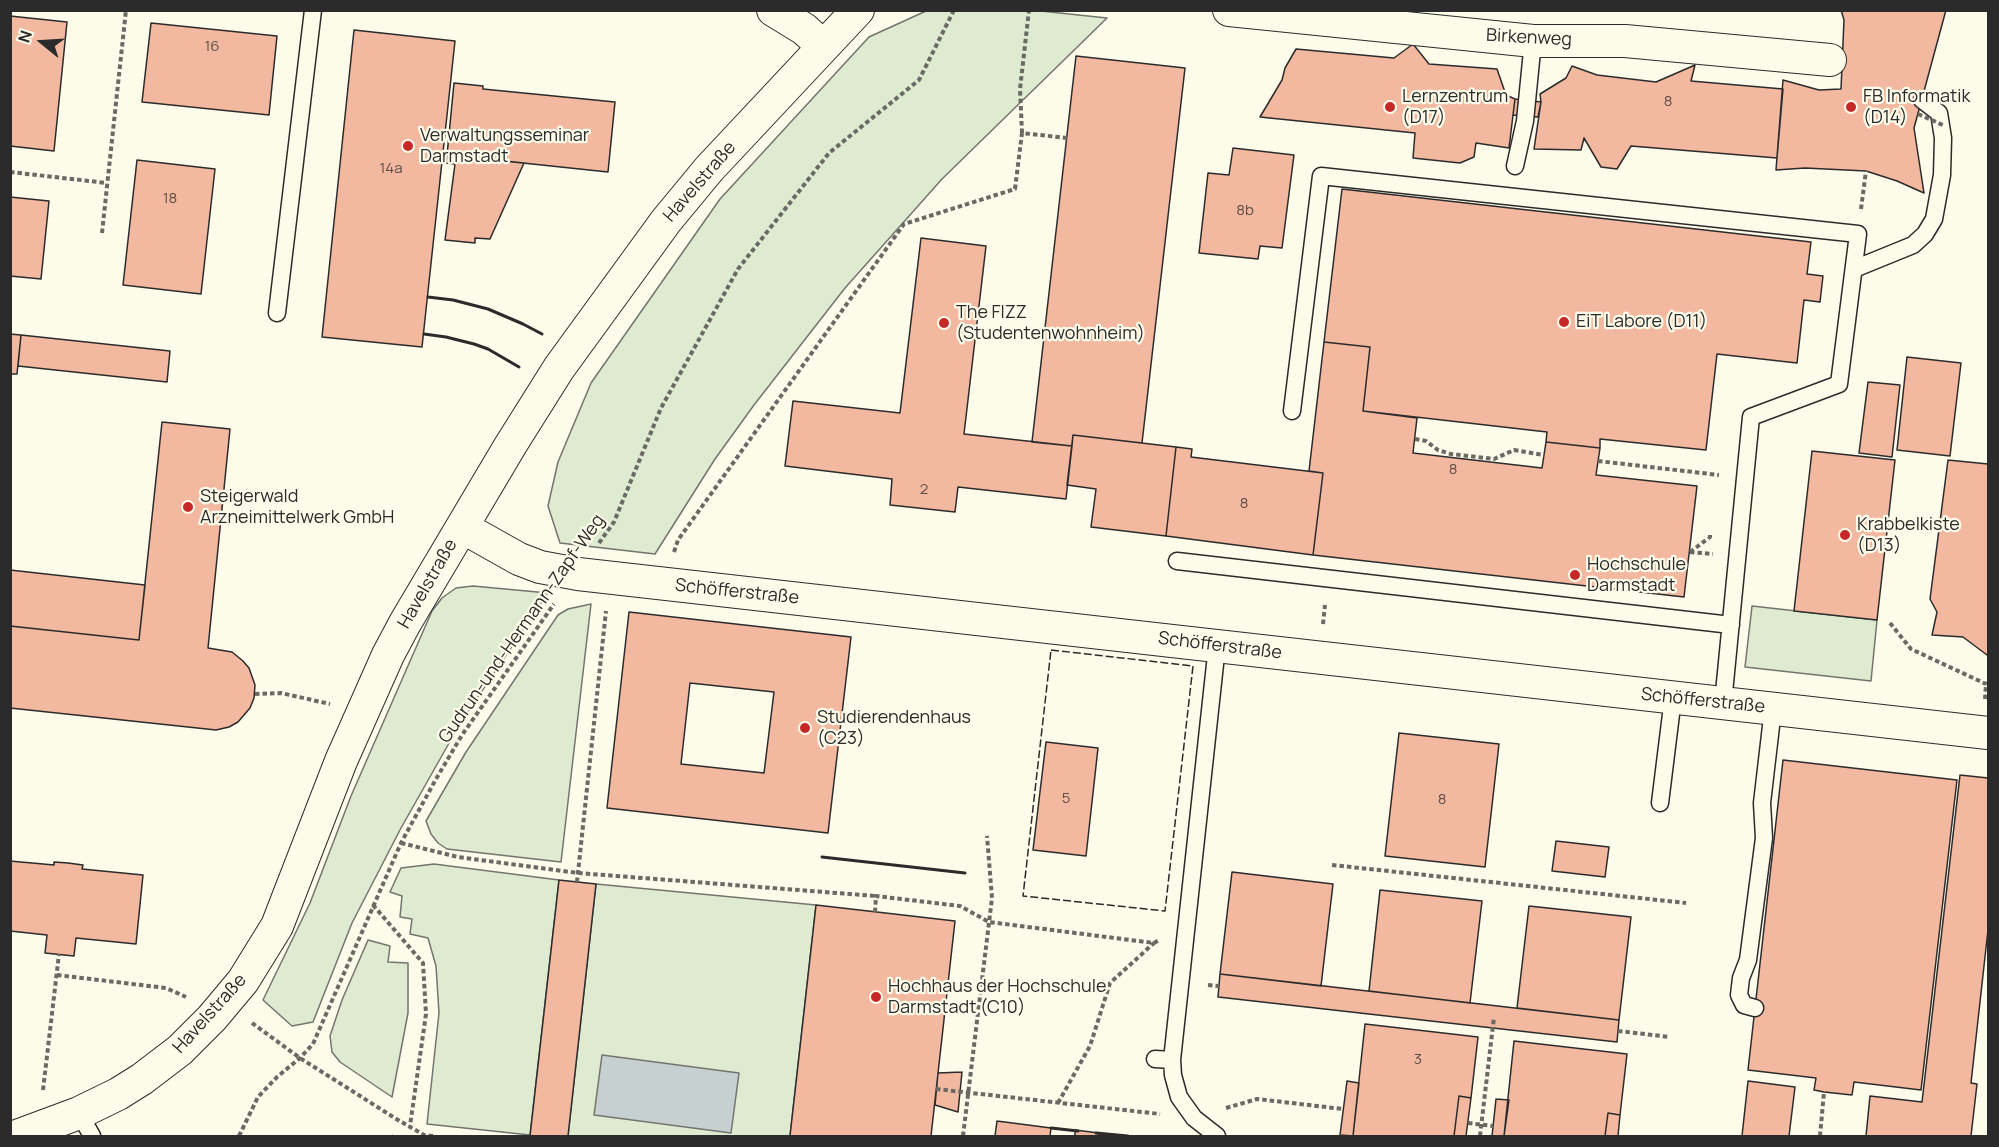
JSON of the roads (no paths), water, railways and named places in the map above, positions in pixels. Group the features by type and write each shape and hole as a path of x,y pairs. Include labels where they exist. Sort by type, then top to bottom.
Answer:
{"street":[{"path":"773,10 804,28 823,46"},
{"name":"Havelstraße","path":"28,1133 85,1125 118,1094 162,1065 180,1050 219,1010 261,954 277,926 363,711 405,623 560,368 625,276 709,169 858,10"},
{"name":"Birkenweg","path":"1229,10 1533,41 1625,42 1830,60"},
{"name":"Schöfferstraße","path":"462,527 519,559 552,570 578,574 1989,733"}],"lane":[{"path":"277,313 313,10"},
{"path":"1515,166 1525,121 1533,41"},
{"path":"1854,269 1913,245 1925,234 1934,219 1941,175 1943,138 1939,113 1920,107"},
{"path":"1292,411 1321,176 1858,234 1839,384 1751,417 1723,703"},
{"path":"1177,561 1731,625"},
{"path":"1217,646 1172,1060 1173,1075 1179,1096 1194,1118 1217,1137"},
{"path":"1660,803 1673,698"},
{"path":"1755,1008 1744,1005 1739,995 1741,978 1748,960 1764,838 1770,824 1762,803 1773,709"},
{"path":"1155,1059 1172,1060"}],"place":[{"name":"Lernzentrum (D17)","path":"1390,107"},
{"name":"FB Informatik (D14)","path":"1851,107"},
{"name":"Verwaltungsseminar Darmstadt","path":"408,146"},
{"name":"EiT Labore (D11)","path":"1564,322"},
{"name":"The FIZZ (Studentenwohnheim)","path":"944,323"},
{"name":"Steigerwald Arzneimittelwerk GmbH","path":"188,507"},
{"name":"Krabbelkiste (D13)","path":"1845,535"},
{"name":"Hochschule Darmstadt","path":"1575,575"},
{"name":"Studierendenhaus (C23)","path":"805,728"},
{"name":"Hochhaus der Hochschule Darmstadt (C10)","path":"876,997"}]}
